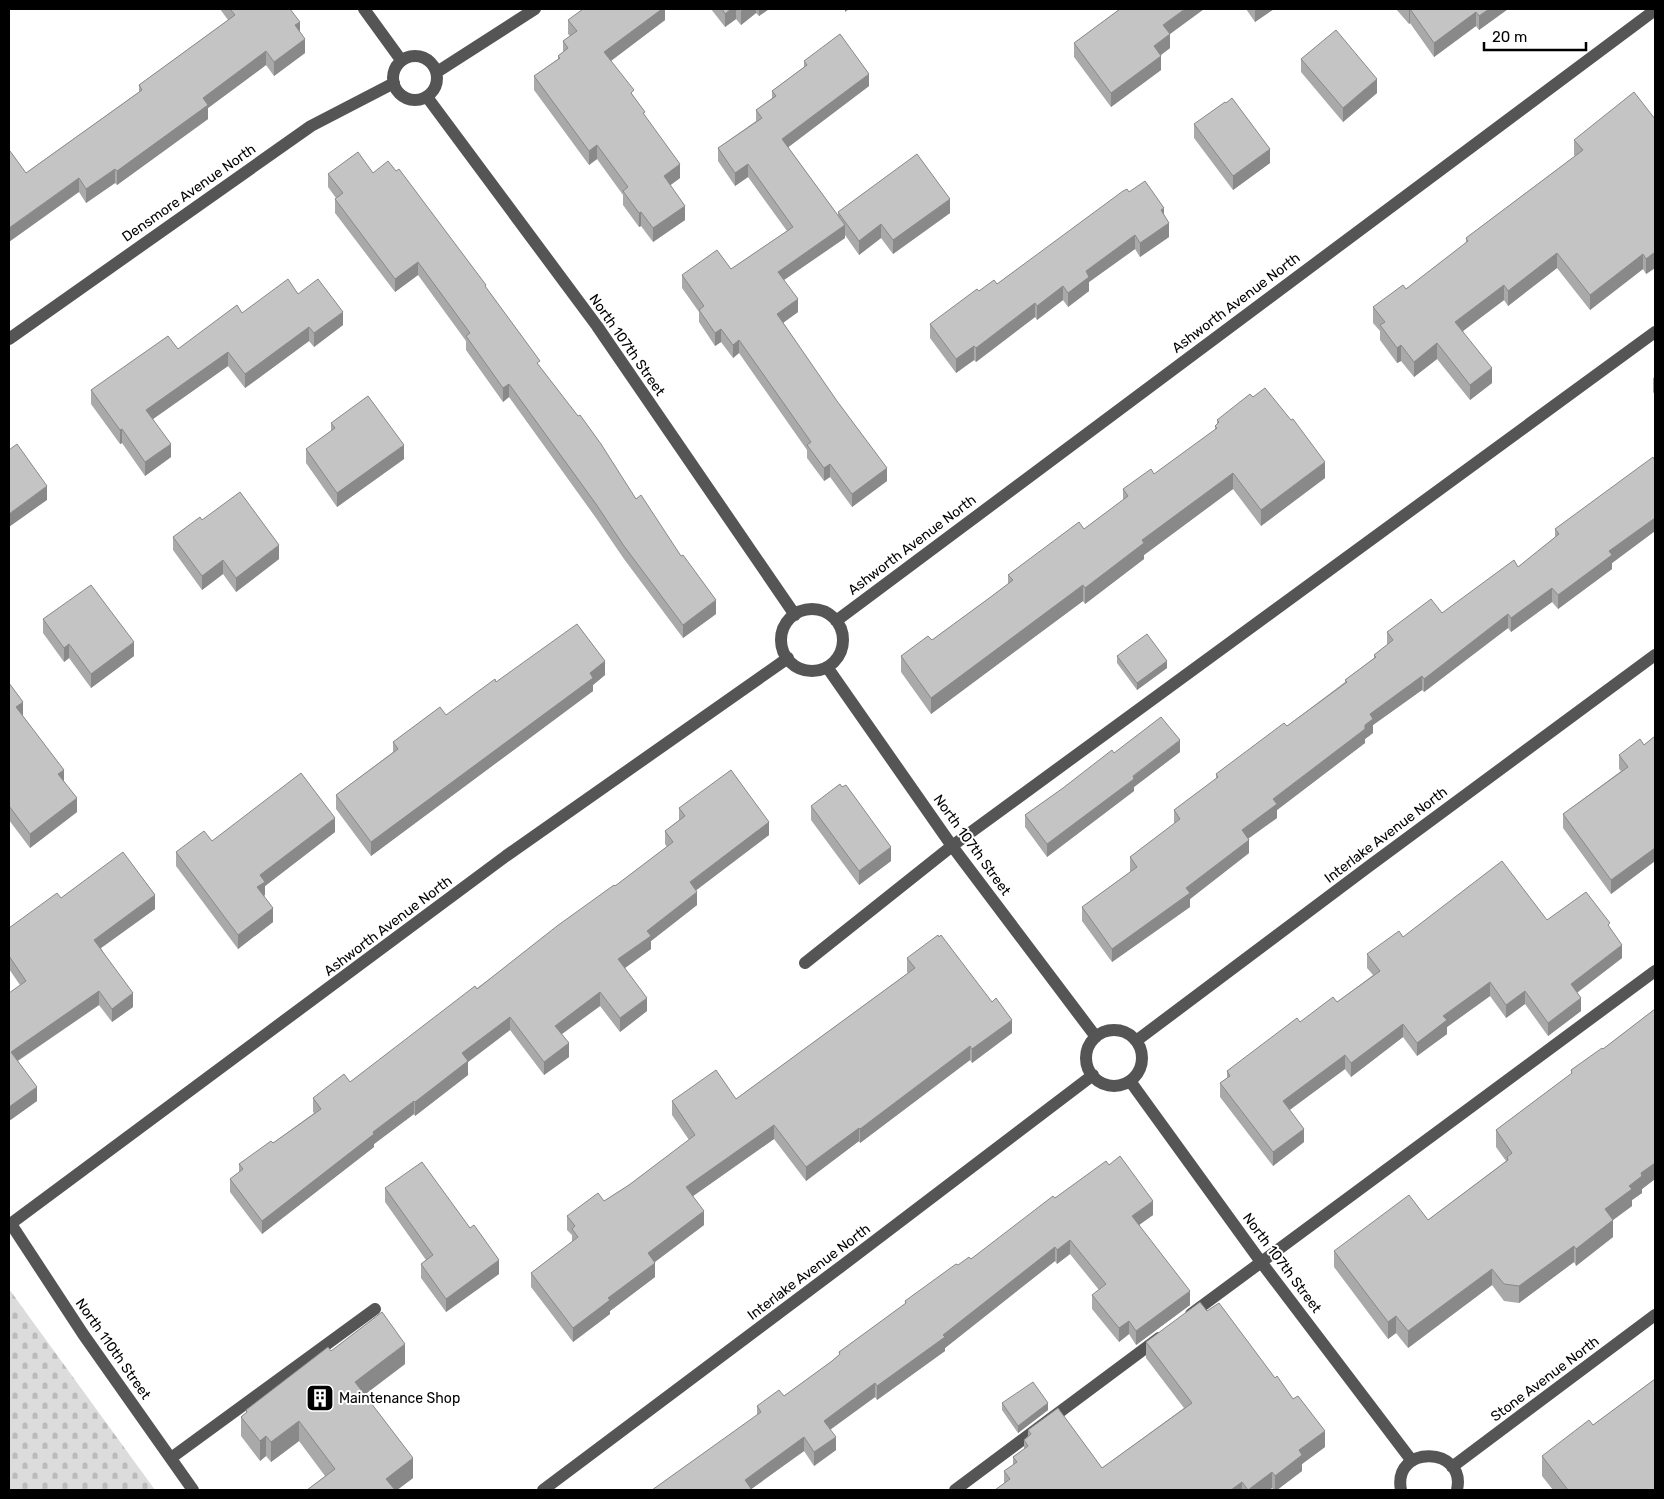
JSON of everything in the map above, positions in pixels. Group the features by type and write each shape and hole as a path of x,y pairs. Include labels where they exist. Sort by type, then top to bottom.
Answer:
{"street":[{"path":"364,9 401,60"},
{"path":"437,72 535,9"},
{"name":"Ashworth Avenue North","path":"836,621 1655,10"},
{"path":"408,56 422,56 428,60 437,72 438,80 436,87 427,97 418,100 410,100 398,92 394,83 393,72 401,60 408,56"},
{"name":"Densmore Avenue North","path":"9,339 311,126 394,83"},
{"name":"North 107th Street","path":"427,97 597,326 795,615"},
{"path":"805,962 952,846 1655,332"},
{"path":"808,610 818,610 828,614 836,621 841,630 843,641 841,652 836,661 817,671 806,671 797,668 790,662 782,644 782,634 785,625 795,615 808,610"},
{"name":"Interlake Avenue North","path":"1136,1041 1655,655"},
{"name":"Ashworth Avenue North","path":"10,1224 506,856 788,658"},
{"name":"North 107th Street","path":"827,667 952,846 1096,1037"},
{"path":"1183,1320 1655,972"},
{"path":"1109,1031 1118,1031 1127,1034 1136,1041 1142,1056 1141,1066 1130,1082 1112,1086 1103,1084 1093,1075 1087,1064 1087,1055 1089,1047 1096,1037 1109,1031"},
{"name":"Interlake Avenue North","path":"543,1490 1093,1075"},
{"name":"North 107th Street","path":"1130,1082 1261,1262 1412,1461"},
{"name":"North 110th Street","path":"10,1224 83,1334 193,1490"},
{"path":"171,1458 375,1308"},
{"name":"Stone Avenue North","path":"1452,1467 1655,1315"},
{"path":"955,1490 1167,1332"},
{"path":"1401,1490 1401,1477 1405,1468 1412,1461 1430,1455 1440,1457 1452,1467 1457,1478 1457,1490"}],"green space":[{"path":"9,1289 155,1490 9,1490"}],"building":[{"path":"230,9 290,9 300,22 295,25 305,39 274,62 266,51 203,98 208,105 117,171 115,169 86,189 79,178 9,228 10,151 26,173 142,90 139,85 235,15"},
{"path":"583,9 662,9 604,52 634,90 631,93 645,112 643,113 680,164 664,176 685,206 653,228 623,191 628,187 597,145 589,151 534,76 560,58 558,56 568,48 563,41 577,31 568,20"},
{"path":"722,9 731,9 725,14"},
{"path":"1120,9 1185,9 1163,25 1170,34 1154,46 1161,56 1111,93 1074,43"},
{"path":"1410,9 1489,9 1479,16 1476,12 1434,43"},
{"path":"1336,30 1377,79 1343,108 1301,59"},
{"path":"840,34 869,74 782,139 845,225 778,272 798,299 777,314 837,401 887,468 852,494 830,464 824,468 807,445 811,442 739,340 733,345 721,329 715,333 699,310 704,306 682,275 717,250 731,269 793,227 748,164 735,173 718,148 762,118 756,110 776,96 772,91 807,65 804,61"},
{"path":"1634,92 1655,119 1655,252 1646,259 1643,254 1590,295 1557,253 1508,291 1504,285 1455,322 1492,368 1470,385 1437,343 1414,362 1401,345 1397,348 1380,325 1385,322 1373,307 1403,285 1406,289 1468,241 1466,238 1583,150 1574,140"},
{"path":"1232,98 1270,149 1233,176 1194,124"},
{"path":"358,152 373,173 388,161 396,171 399,169 486,285 540,361 537,363 578,416 580,415 601,444 636,499 641,495 681,556 683,555 716,600 683,625 624,546 509,384 503,388 466,336 470,333 418,262 395,279 335,199 343,193 328,174"},
{"path":"917,154 950,199 893,240 881,224 859,241 838,212"},
{"path":"1145,181 1164,208 1161,210 1169,223 1140,243 1135,235 1086,271 1089,277 1068,293 1063,286 1037,306 1035,303 976,348 974,346 956,359 930,324 977,289 979,291 994,280 997,284 1123,191 1127,189 1129,192"},
{"path":"288,279 298,294 318,279 343,312 314,333 309,327 245,374 228,352 146,410 171,444 145,462 91,390 168,336 178,349 237,305 242,313"},
{"path":"1265,388 1291,420 1293,419 1325,462 1261,510 1233,473 1142,540 1144,543 1085,588 1083,585 931,698 901,656 928,636 932,640 992,596 1013,580 1008,575 1079,522 1084,529 1128,496 1123,489 1151,469 1154,474 1217,428 1215,426 1219,422 1217,420 1250,394 1253,397"},
{"path":"368,396 404,445 337,493 306,449 335,428 331,423"},
{"path":"17,444 47,486 9,514 9,450"},
{"path":"1653,457 1655,461 1655,518 1609,551 1612,555 1558,595 1552,588 1511,618 1508,614 1424,679 1422,676 1370,714 1373,719 1365,725 1365,729 1273,799 1277,804 1242,830 1249,840 1186,888 1190,893 1112,949 1082,907 1137,867 1130,857 1180,819 1174,810 1218,777 1216,774 1284,723 1287,726 1347,682 1345,680 1376,657 1374,655 1393,640 1387,632 1431,599 1442,613 1514,560 1518,567 1559,534 1555,529"},
{"path":"240,492 279,545 236,578 223,560 202,576 173,537 200,517 202,520"},
{"path":"91,585 134,642 91,674 69,644 64,648 43,619"},
{"path":"577,624 605,661 590,673 593,678 371,842 336,795 398,749 393,742 440,707 446,715 495,679 496,682"},
{"path":"1147,634 1167,661 1137,683 1117,656"},
{"path":"9,683 23,702 16,707 64,770 58,774 77,798 30,834 9,806"},
{"path":"1161,717 1180,740 1133,776 1134,779 1047,844 1025,815 1112,750 1114,753"},
{"path":"1655,736 1655,848 1611,880 1563,814 1628,767 1619,755 1640,739 1644,745"},
{"path":"731,770 769,822 690,882 697,892 647,931 651,936 618,959 647,998 620,1018 600,992 555,1026 569,1043 544,1062 510,1017 462,1053 468,1061 373,1132 374,1134 262,1221 230,1179 243,1169 239,1164 321,1109 313,1098 344,1074 350,1082 475,986 477,989 557,926 615,886 673,842 665,831 685,816 679,808"},
{"path":"301,773 335,818 260,875 265,882 257,887 273,908 238,935 176,852 204,831 212,841"},
{"path":"840,784 842,787 846,785 891,847 859,871 811,806"},
{"path":"123,852 155,895 94,940 133,993 112,1009 99,991 11,1052 37,1087 9,1107 9,993 26,981 9,956 9,928 57,893 61,898"},
{"path":"1502,861 1547,920 1586,892 1610,923 1608,925 1622,945 1571,984 1581,998 1548,1023 1525,991 1506,1005 1490,982 1443,1016 1447,1020 1417,1043 1403,1024 1351,1063 1345,1055 1283,1101 1304,1129 1273,1152 1220,1083 1230,1076 1227,1071 1297,1018 1300,1022 1333,997 1337,1002 1380,971 1367,954 1399,931 1403,937"},
{"path":"938,935 939,937 941,935 992,1002 996,998 1012,1020 972,1049 970,1046 806,1167 774,1125 686,1187 704,1211 648,1253 655,1263 608,1298 610,1300 573,1328 531,1273 578,1237 572,1229 575,1226 567,1216 598,1193 604,1201 629,1185 695,1135 672,1101 716,1070 736,1099 915,968 907,958"},
{"path":"1655,1009 1655,1163 1641,1173 1642,1176 1629,1186 1632,1189 1605,1209 1613,1220 1576,1249 1574,1246 1519,1286 1504,1284 1492,1269 1408,1331 1396,1316 1388,1322 1334,1251 1409,1195 1428,1220 1508,1160 1507,1157 1512,1153 1496,1130 1572,1073 1571,1070 1603,1049"},
{"path":"1120,1156 1153,1201 1132,1216 1190,1291 1136,1331 1129,1321 1119,1328 1092,1295 1106,1284 1070,1240 1057,1250 1055,1247 943,1335 945,1337 877,1386 875,1383 824,1421 836,1437 814,1452 804,1437 745,1480 752,1490 652,1490 761,1412 757,1406 779,1390 784,1396 832,1361 840,1354 839,1352 906,1303 905,1301 956,1264 958,1265 969,1257 971,1259 1053,1196 1055,1198 1106,1161 1109,1165"},
{"path":"422,1162 470,1228 474,1225 499,1260 446,1299 421,1264 433,1255 385,1188"},
{"path":"1200,1302 1207,1311 1219,1303 1275,1378 1277,1376 1293,1399 1298,1396 1325,1431 1299,1450 1302,1455 1275,1476 1272,1472 1248,1490 1242,1482 1231,1490 995,1490 1010,1479 1004,1471 1017,1462 1013,1457 1028,1446 1024,1440 1031,1434 1028,1430 1058,1408 1102,1468 1192,1403 1146,1342"},
{"path":"382,1312 405,1344 355,1382 413,1458 386,1479 395,1490 307,1490 335,1469 299,1421 271,1442 266,1436 260,1441 241,1417 247,1412 246,1410 328,1347 331,1351"},
{"path":"1655,1379 1655,1490 1568,1490 1542,1456 1589,1420 1593,1425"},
{"path":"1033,1382 1048,1403 1018,1426 1002,1403"}],"place":[{"name":"Maintenance Shop","path":"320,1398"}]}
